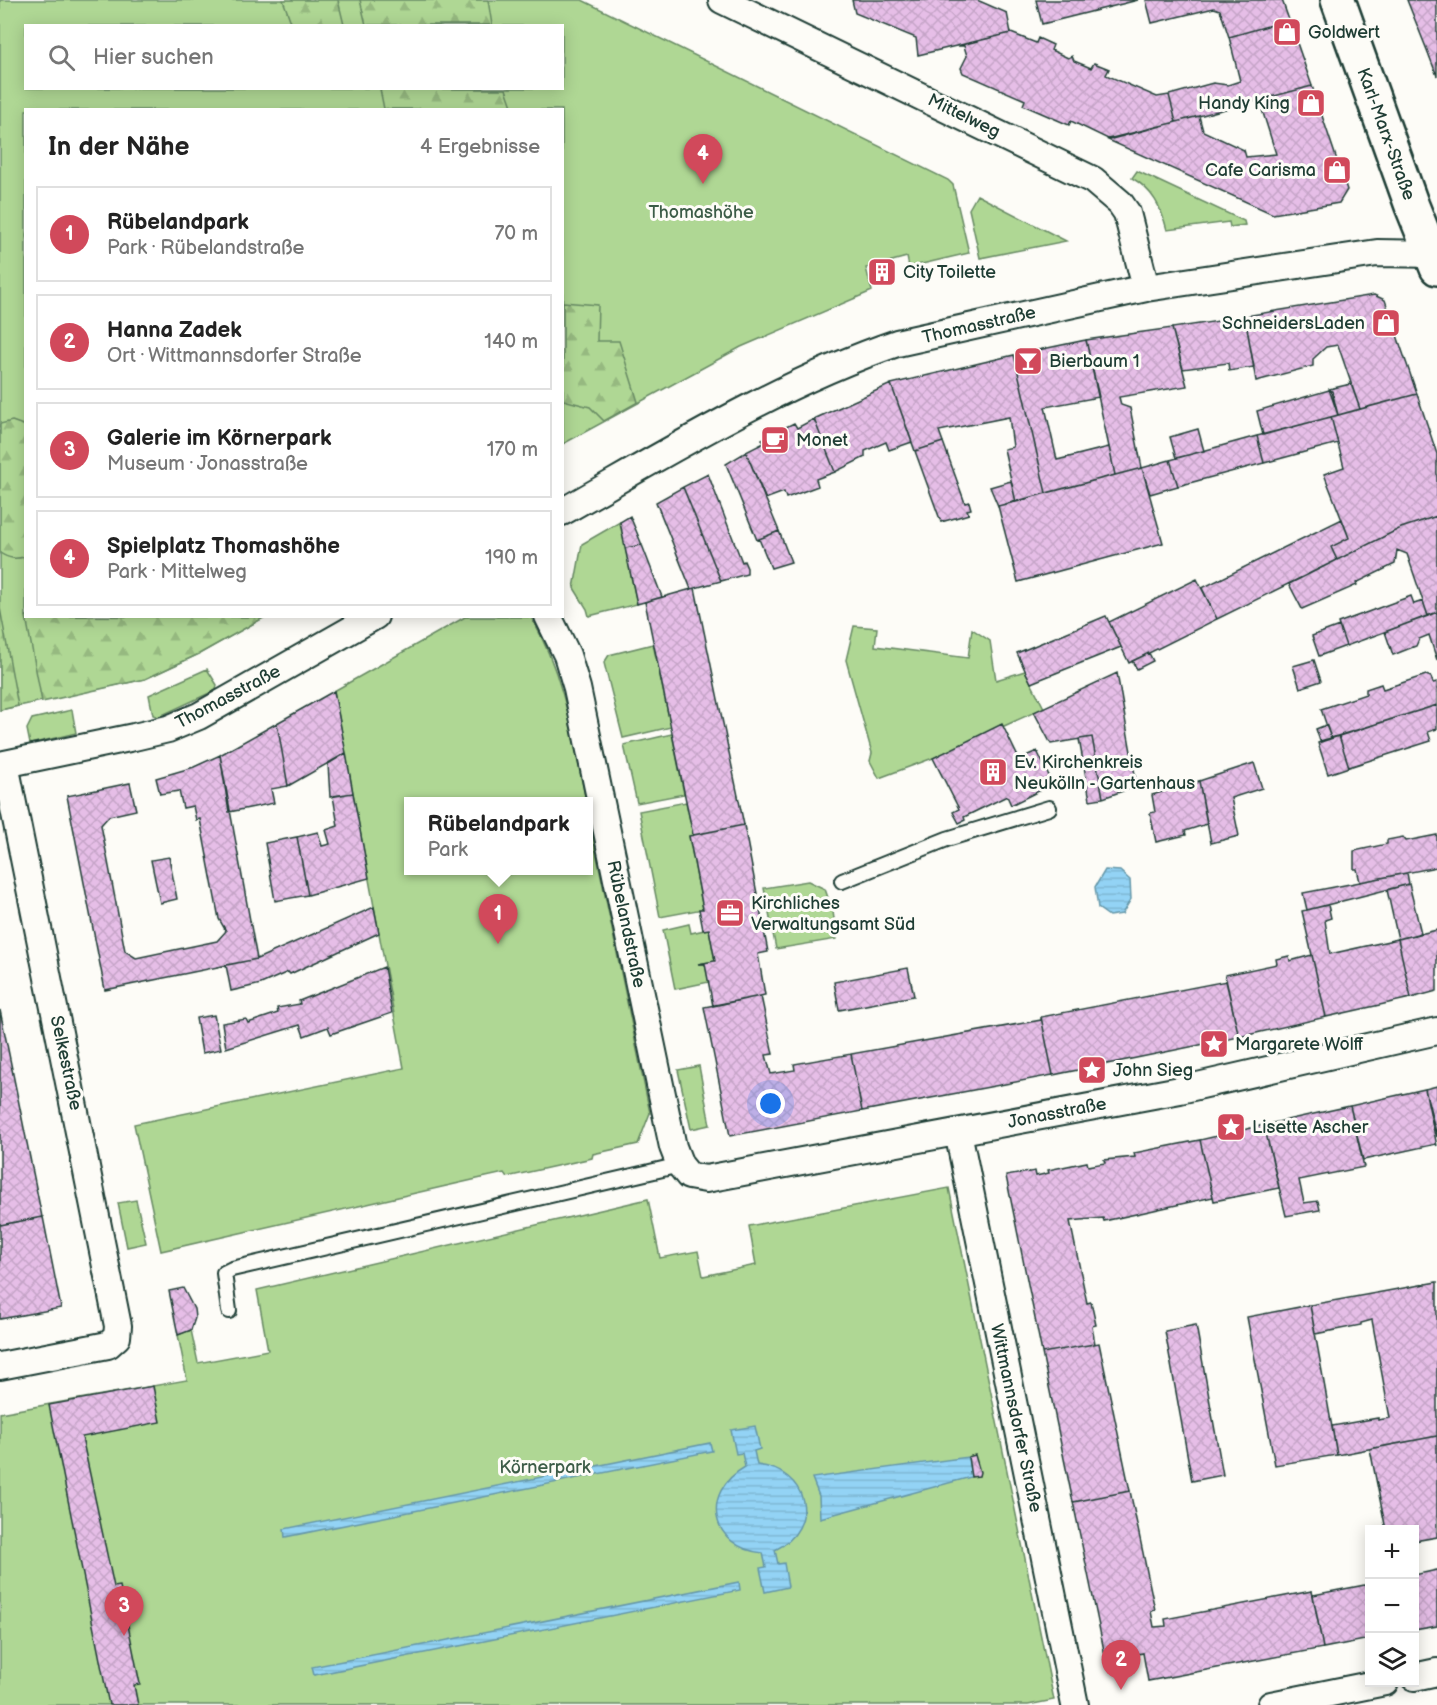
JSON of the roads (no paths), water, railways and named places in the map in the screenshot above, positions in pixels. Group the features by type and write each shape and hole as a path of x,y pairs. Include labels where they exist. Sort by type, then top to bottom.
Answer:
{"main road":[{"name":"Karl-Marx-Straße","path":"1338,0 1412,206 1435,259"}],"street":[{"name":"Mittelweg","path":"722,0 1093,180 1120,203 1127,213 1146,288"},
{"name":"Thomasstraße","path":"564,511 701,434 870,352 897,343 1146,288 1377,253 1435,259"},
{"name":"Thomasstraße","path":"3,765 168,729 199,716 371,618"},
{"name":"Rübelandstraße","path":"549,618 567,655 577,688 658,1079 673,1147 680,1165"},
{"name":"Selkestraße","path":"0,1366 108,1345 117,1337 117,1317 3,765"},
{"name":"Jonasstraße","path":"680,1165 689,1176 706,1179 1188,1089 1437,1031"},
{"name":"Wittmannsdorfer Straße","path":"958,1132 1075,1705"},
{"path":"1419,1676 1437,1672"},
{"path":"1271,1705 1365,1687"}],"lane":[{"path":"842,881 947,838 1049,808"},
{"path":"229,1311 224,1273 232,1269 680,1165"}],"water":[{"path":"1105,870 1120,871 1130,880 1131,899 1122,914 1109,916 1098,908 1095,887"},
{"path":"755,1426 760,1449 754,1451 757,1465 774,1469 788,1477 798,1488 803,1500 803,1514 799,1527 790,1540 775,1550 778,1564 784,1563 788,1587 765,1592 760,1568 766,1567 763,1553 745,1549 732,1541 722,1530 717,1518 717,1504 721,1491 730,1478 745,1467 742,1453 736,1454 731,1430"},
{"path":"710,1443 712,1451 285,1537 284,1529"},
{"path":"968,1457 971,1477 820,1518 819,1496 812,1478"},
{"path":"739,1582 740,1590 314,1675 312,1667"}],"place":[{"name":"Goldwert","path":"1287,32"},
{"name":"Handy King","path":"1311,103"},
{"name":"Cafe Carisma","path":"1337,170"},
{"name":"Spielplatz Thomashöhe","path":"703,184"},
{"name":"City Toilette","path":"882,272"},
{"name":"SchneidersLaden","path":"1386,323"},
{"name":"Bierbaum 1","path":"1028,361"},
{"name":"Monet","path":"775,440"},
{"name":"Ev. Kirchenkreis Neukölln - Gartenhaus","path":"993,772"},
{"name":"Kirchliches Verwaltungsamt Süd","path":"730,913"},
{"name":"Rübelandpark","path":"498,944"},
{"name":"Margarete Wolff","path":"1214,1044"},
{"name":"John Sieg","path":"1092,1070"},
{"name":"Lisette Ascher","path":"1231,1127"},
{"name":"Galerie im Körnerpark","path":"124,1636"},
{"name":"Hanna Zadek","path":"1121,1690"}],"park label":[{"name":"Thomashöhe","path":"701,212"},
{"name":"Körnerpark","path":"545,1467"}]}
